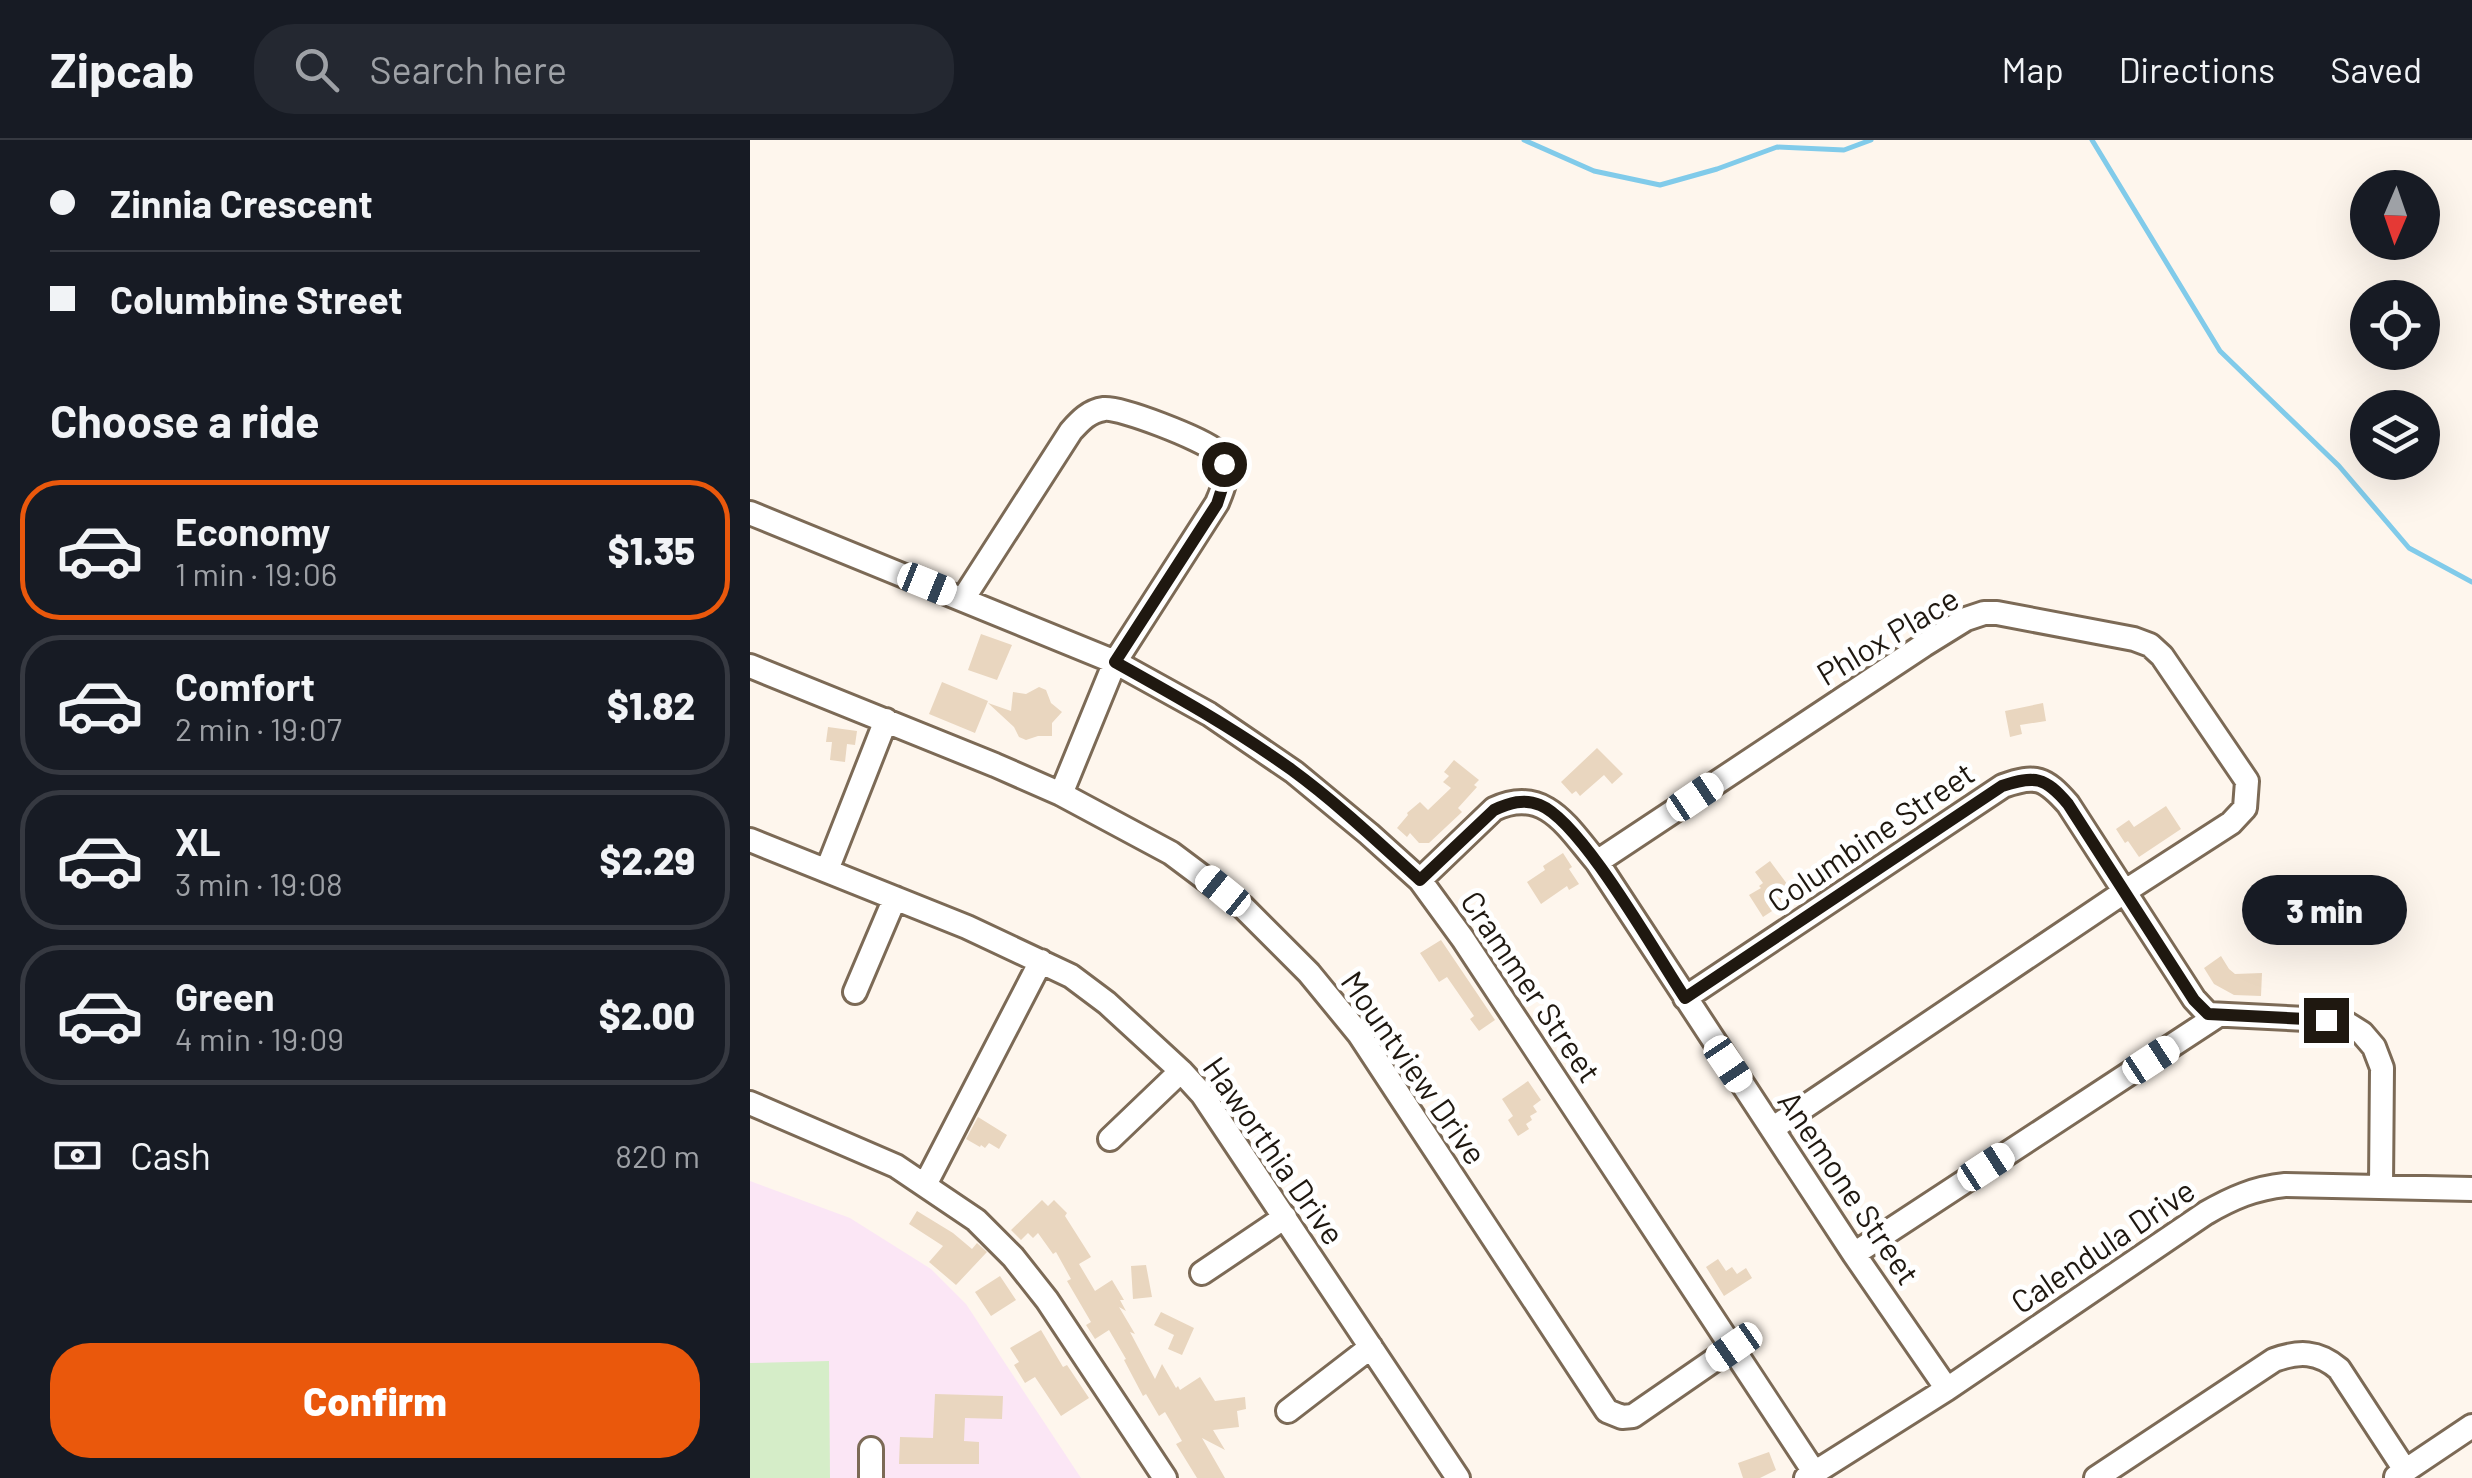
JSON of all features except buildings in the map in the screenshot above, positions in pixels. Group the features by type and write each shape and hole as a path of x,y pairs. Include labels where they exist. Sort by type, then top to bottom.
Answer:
{"street":[{"path":"963,598 1081,419 1103,409 1116,410 1200,441 1217,452 1224,464 1226,476 1217,504 1115,662 1060,794"},
{"name":"Crammer Street","path":"750,514 1115,662 1208,714 1294,772 1420,880 1505,1001 1734,1347 1810,1475"},
{"name":"Phlox Place","path":"1597,862 1966,619 1984,614 1997,613 2134,639 2150,646 2162,656 2247,781 2245,808 2231,823 1772,1129"},
{"name":"Mountview Drive","path":"750,666 1060,794 1171,852 1244,907 1310,973 1359,1034 1607,1410 1622,1417 1633,1416 1734,1347"},
{"path":"826,870 886,720"},
{"name":"Columbine Street","path":"1685,998 2002,786 2025,778 2053,787 2068,804 2194,1000 2208,1014 2217,1016"},
{"name":"Anemone Street","path":"1420,880 1494,810 1522,802 1533,802 1549,810 1597,862 1947,1389"},
{"name":"Haworthia Drive","path":"750,840 1041,960 1108,1003 1181,1071 1220,1118 1458,1478"},
{"path":"854,992 895,898"},
{"path":"925,1184 1041,960"},
{"path":"1854,1254 2217,1016 2326,1020 2346,1023 2362,1033 2374,1047 2382,1068 2381,1186"},
{"path":"1110,1139 1181,1071"},
{"path":"750,1103 882,1160 976,1220 1013,1256 1047,1300 1165,1478"},
{"name":"Calendula Drive","path":"1810,1475 2240,1194 2285,1185 2472,1188"},
{"path":"1202,1273 1285,1217"},
{"path":"1288,1410 1370,1347"},
{"path":"2096,1478 2274,1360 2291,1354 2304,1353 2329,1361 2338,1370 2400,1474 2472,1426"},
{"path":"870,1448 870,1478"}],"shaded area":[{"path":"750,1181 850,1218 931,1269 966,1304 1081,1478 750,1478"}],"green space":[{"path":"829,1361 830,1478 750,1478 750,1363"}],"waterway":[{"path":"1524,140 1594,171 1660,185 1777,147 1844,150 1871,140"},
{"path":"2092,140 2220,351 2339,466 2409,548 2472,582"}],"route":[{"path":"1224,464 1226,476 1217,504 1115,662 1208,714 1294,772 1420,880 1494,810 1508,803 1541,805 1597,862 1685,998 2002,786 2025,778 2053,787 2068,804 2194,1000 2208,1014 2326,1020"}]}
